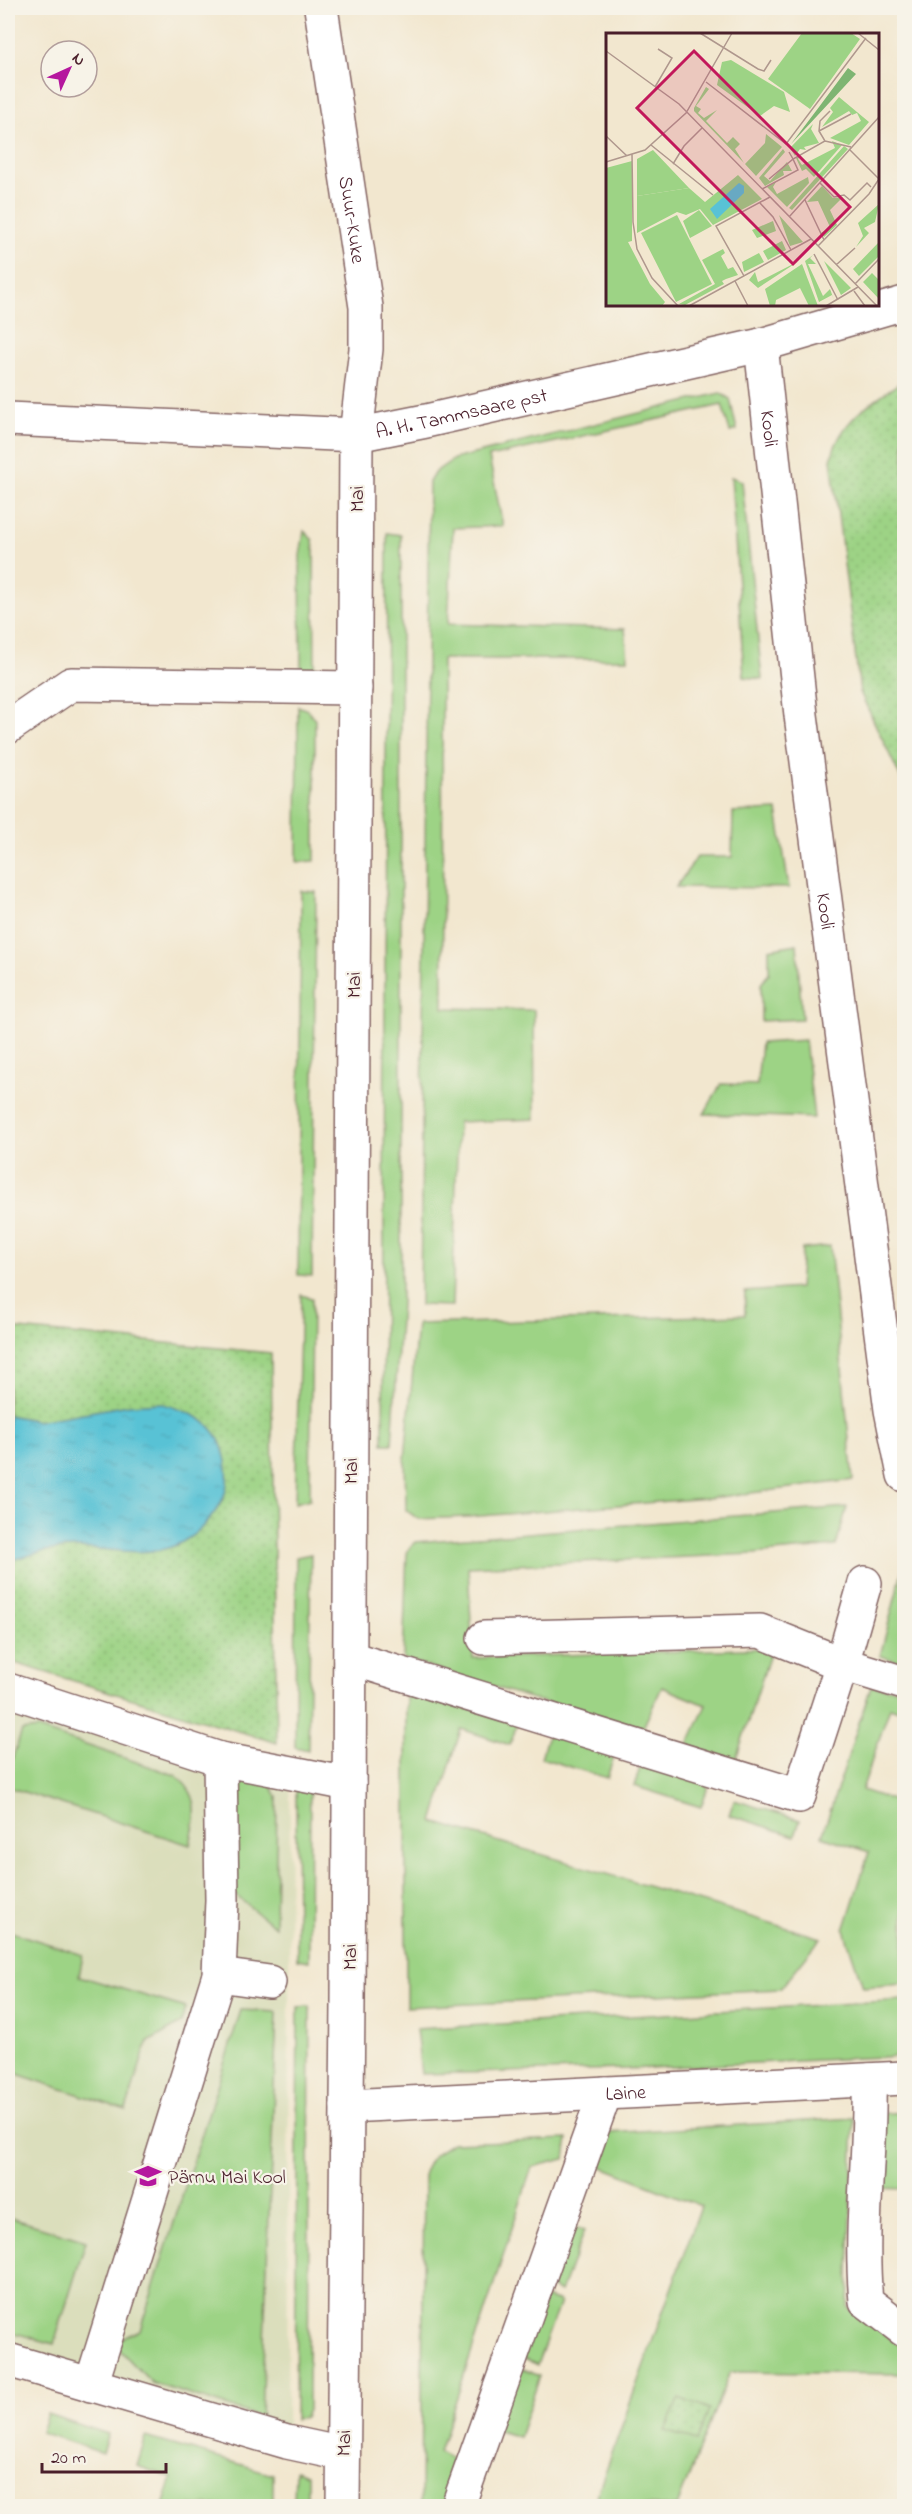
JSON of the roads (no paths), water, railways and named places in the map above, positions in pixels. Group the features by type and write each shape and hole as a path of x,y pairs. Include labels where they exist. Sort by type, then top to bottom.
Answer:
{"street":[{"name":"Suur-Kuke","path":"321,8 366,307 366,349 356,435"},
{"name":"A. H. Tammsaare pst","path":"8,419 356,435 426,422 761,345 904,303"},
{"name":"Kooli","path":"761,345 801,715 891,1410 904,1475"},
{"name":"Mai","path":"343,2506 348,2106 356,435"},
{"path":"8,727 70,684 355,688"},
{"path":"350,1658 800,1796 865,1583"},
{"path":"484,1638 760,1631 842,1664 904,1683"},
{"path":"8,1690 220,1759 349,1784"},
{"path":"92,2385 219,1975 222,1900 220,1759"},
{"path":"219,1975 269,1982"},
{"name":"Laine","path":"348,2106 904,2078"},
{"path":"869,2080 870,2124 862,2265 866,2301 904,2330"},
{"path":"458,2506 605,2093"},
{"path":"8,2360 288,2442 343,2454"}],"water":[{"path":"160,1403 204,1421 218,1437 226,1462 227,1484 224,1497 212,1516 194,1534 176,1545 157,1550 138,1552 75,1548 46,1551 8,1561 8,1415 38,1421 129,1405"}],"place":[{"name":"Pärnu Mai Kool","path":"148,2176"}]}
